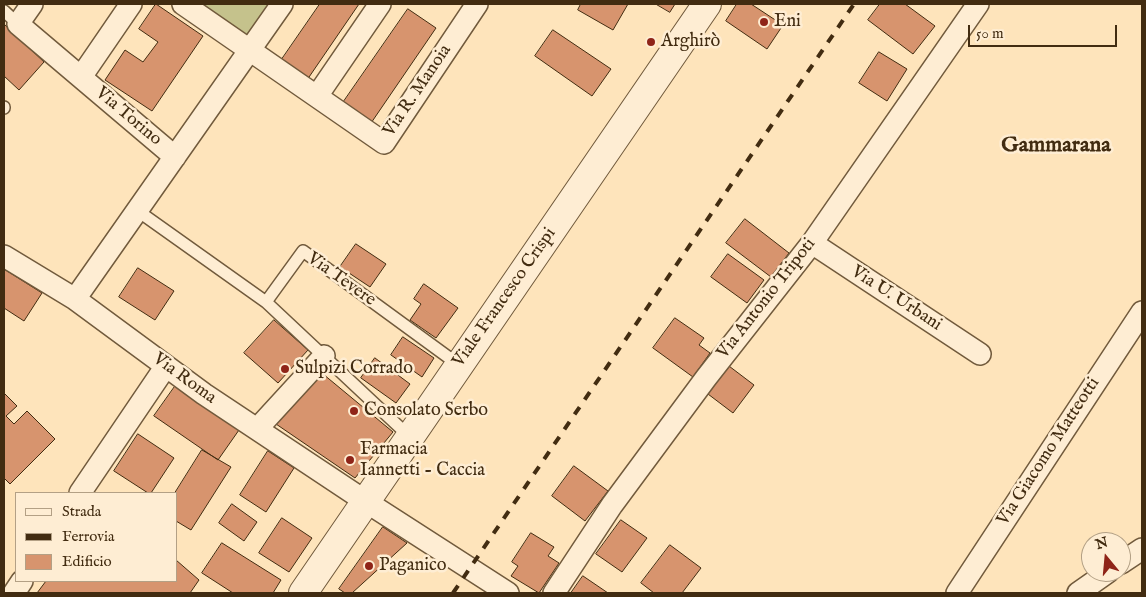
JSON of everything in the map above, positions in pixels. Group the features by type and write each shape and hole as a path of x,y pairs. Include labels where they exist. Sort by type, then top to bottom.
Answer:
{"street":[{"path":"11,17 32,4"},
{"name":"Via R. Manoia","path":"183,4 384,142 477,4"},
{"path":"75,299 282,4"},
{"path":"317,96 380,4"},
{"name":"Viale Francesco Crispi","path":"303,593 707,4"},
{"name":"Via Antonio Tripoti","path":"554,593 612,505 706,378 812,243 978,4"},
{"path":"81,77 123,7"},
{"name":"Via Torino","path":"11,17 175,157"},
{"name":"Via U. Urbani","path":"812,243 980,354"},
{"name":"Via Roma","path":"4,256 75,299 204,394 508,593"},
{"name":"Via Giacomo Matteotti","path":"957,593 1142,312"},
{"path":"257,429 324,356"},
{"path":"81,492 166,366"},
{"path":"1131,556 1142,549"},
{"path":"14,593 21,582"},
{"path":"1078,593 1094,582"}],"lane":[{"path":"138,210 266,302 410,437"},
{"name":"Via Tevere","path":"266,302 303,251 459,365"}],"shaded area":[{"path":"203,4 271,4 249,36"}],"building":[{"path":"156,4 203,36 152,111 105,80 125,50 143,62 158,42 139,29"},
{"path":"320,4 359,4 307,80 280,62"},
{"path":"581,4 628,4 613,30 578,10"},
{"path":"656,4 675,4 670,12"},
{"path":"737,4 751,4 783,25 767,49 726,21"},
{"path":"880,4 905,4 935,26 913,54 868,20"},
{"path":"408,9 436,28 369,126 340,107"},
{"path":"4,24 44,62 19,90 4,76"},
{"path":"553,30 611,69 592,96 535,56"},
{"path":"879,52 907,69 887,101 859,83"},
{"path":"745,219 789,253 771,277 726,243"},
{"path":"356,244 386,264 370,287 340,267"},
{"path":"728,254 764,280 747,303 711,277"},
{"path":"138,268 174,291 155,320 119,297"},
{"path":"4,269 42,293 24,321 4,308"},
{"path":"424,284 458,308 436,338 410,320 421,304 414,299"},
{"path":"675,318 704,338 699,345 710,353 693,377 653,348"},
{"path":"274,320 308,350 278,383 244,353"},
{"path":"403,337 434,358 422,377 391,355"},
{"path":"375,358 410,384 396,403 361,378"},
{"path":"725,363 754,385 733,413 704,391"},
{"path":"323,374 393,432 355,478 276,424"},
{"path":"176,385 239,430 218,460 154,416"},
{"path":"4,393 17,406 6,416 14,424 27,411 55,439 10,484 4,478"},
{"path":"138,434 174,458 152,492 146,492 114,471"},
{"path":"202,450 231,467 191,530 178,522 178,492 176,492"},
{"path":"268,451 294,468 266,512 240,495"},
{"path":"574,466 608,491 585,521 552,496"},
{"path":"232,504 257,522 244,541 219,523"},
{"path":"282,518 312,538 289,572 259,553"},
{"path":"621,520 647,538 622,572 596,554"},
{"name":"Paganico","path":"383,527 407,543 352,593 345,593 339,589"},
{"path":"531,533 554,547 548,556 559,563 539,593 511,576 518,566 512,562"},
{"path":"222,543 281,580 273,593 233,593 202,573"},
{"path":"670,545 701,568 682,593 654,593 641,583"},
{"path":"178,562 199,580 190,593 37,593 45,582 178,582"},
{"path":"583,576 608,593 571,593"}],"railway":[{"path":"453,593 854,4"}],"place":[{"name":"Eni","path":"764,22"},
{"name":"Arghirò","path":"651,42"},
{"name":"Sulpizi Corrado","path":"285,369"},
{"name":"Consolato Serbo","path":"354,411"},
{"name":"Farmacia Iannetti - Caccia","path":"350,460"},
{"name":"Paganico","path":"369,566"}],"district":[{"name":"Gammarana","path":"1056,146"}]}
